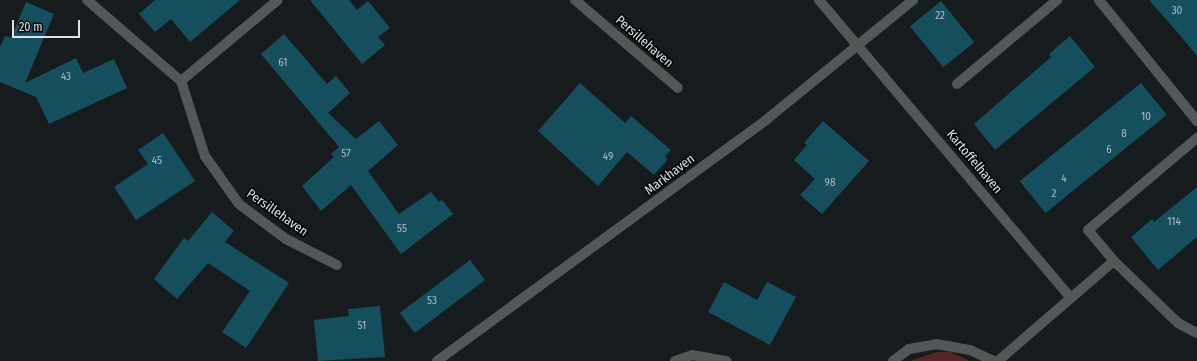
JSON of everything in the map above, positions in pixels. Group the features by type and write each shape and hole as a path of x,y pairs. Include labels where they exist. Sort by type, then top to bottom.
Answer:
{"street":[{"path":"87,0 181,81 278,0"},
{"name":"Persillehaven","path":"575,0 678,88"},
{"path":"819,0 859,45"},
{"name":"Markhaven","path":"436,361 766,120 912,0"},
{"path":"957,84 1057,0"},
{"path":"1099,0 1197,121"},
{"name":"Kartoffelhaven","path":"859,45 1070,296"},
{"name":"Persillehaven","path":"181,81 205,156 239,204 286,239 336,265"},
{"path":"1197,138 1088,230 1114,261 1178,323 1197,332"},
{"path":"998,361 1070,296 1114,261"},
{"path":"893,361 909,349 936,344 970,350 994,361"},
{"path":"675,361 692,355 726,361"}],"shaded area":[{"path":"937,352 950,352 970,361 910,361"}],"building":[{"path":"155,0 240,0 190,42 171,19 155,32 139,14"},
{"path":"310,0 349,0 357,10 368,1 390,28 378,37 385,45 362,64"},
{"path":"1149,0 1197,0 1197,56 1179,34"},
{"path":"941,1 974,42 943,67 910,26"},
{"path":"26,2 54,14 25,83 76,58 83,73 114,59 127,88 49,124 36,97 0,82 0,47 5,36 11,38"},
{"path":"284,34 327,84 336,76 350,93 328,113 356,139 379,121 398,145 368,171 399,214 431,192 439,202 442,200 453,214 401,254 351,185 321,211 302,186 334,157 331,154 339,147 261,54"},
{"path":"1070,36 1095,67 995,150 974,124 1051,57 1049,54"},
{"path":"580,83 625,123 631,116 671,150 665,156 668,159 654,175 627,152 598,186 538,131"},
{"path":"1141,83 1167,115 1046,213 1020,181"},
{"path":"823,121 869,161 822,214 800,195 815,179 794,160 807,145 804,143"},
{"path":"163,133 195,181 136,220 114,187 148,164 138,150"},
{"path":"1197,187 1197,237 1158,270 1131,237 1152,219 1154,222"},
{"path":"212,212 234,231 225,242 289,283 246,348 222,332 250,291 208,263 177,299 154,279 184,238 188,241"},
{"path":"470,260 485,280 415,333 400,313"},
{"path":"724,282 757,300 767,282 796,297 770,345 708,312"},
{"path":"380,306 385,357 318,361 314,320 349,316 348,309"}]}
